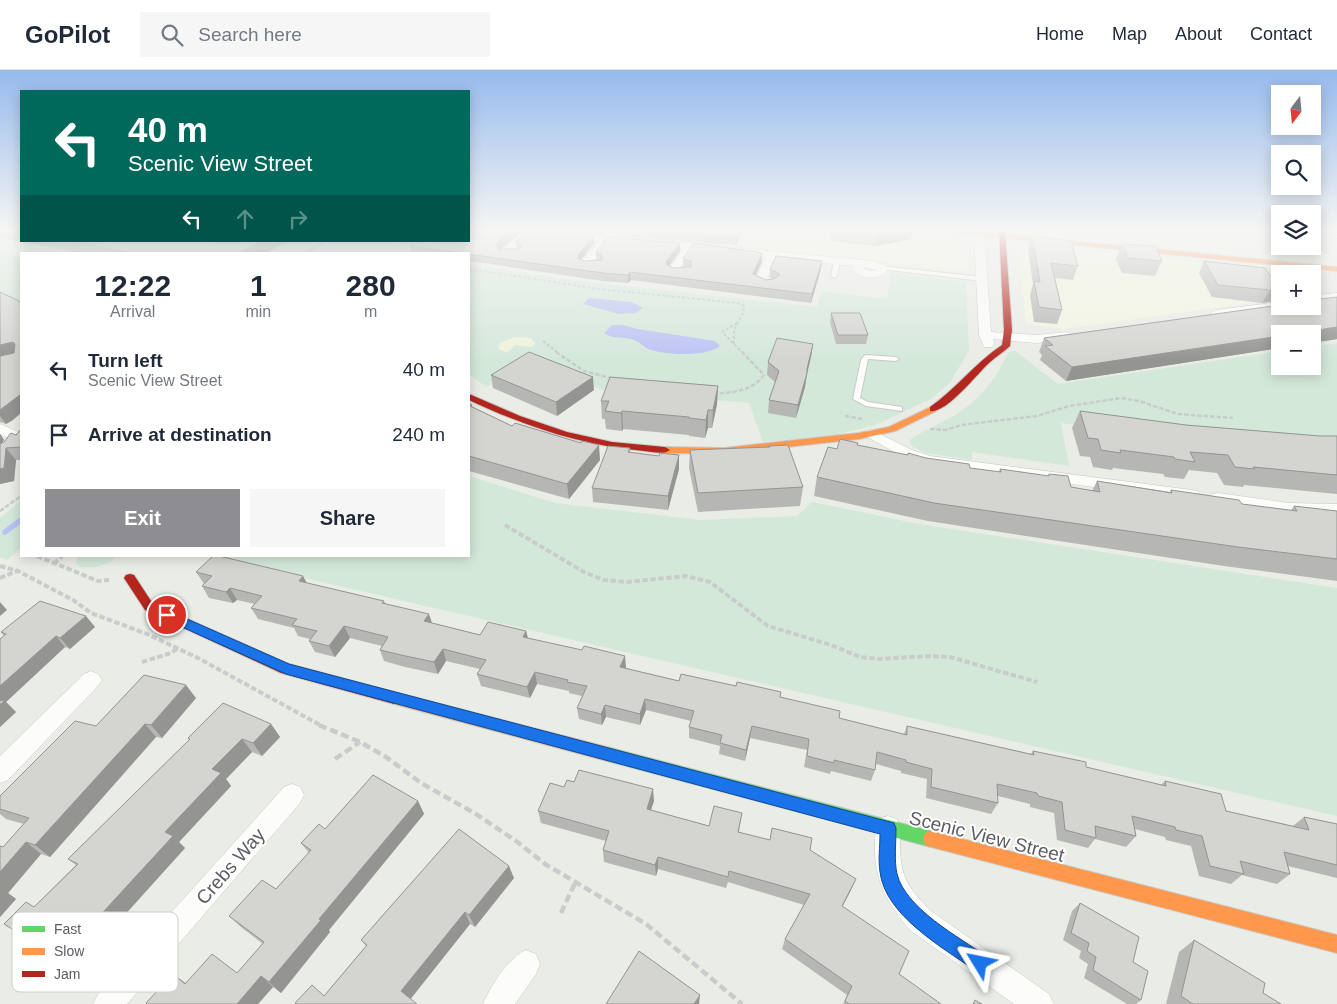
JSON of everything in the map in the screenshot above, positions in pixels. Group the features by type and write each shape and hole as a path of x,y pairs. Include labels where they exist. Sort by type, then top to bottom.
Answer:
{"street":[{"path":"763,275 760,282 771,283"},
{"path":"982,275 986,342 995,351"},
{"path":"470,398 497,413 543,431 614,446 633,448 720,451 777,447 872,434 902,425 937,406 956,393 995,351 1006,346 1008,337 1004,275"},
{"path":"1321,299 1337,296"},
{"path":"1199,317 1271,306"},
{"path":"985,335 1049,338 1078,334"},
{"path":"0,428 16,436 13,444 0,455"},
{"path":"872,434 907,453 928,460 1289,508 1337,510"},
{"name":"Scenic View Street","path":"130,578 150,607 286,668 888,828 1337,944"},
{"path":"0,772 91,680"},
{"name":"Crebs Way","path":"178,924 292,795"},
{"path":"888,828 888,874 895,890 905,905 921,922 1038,1004"},
{"path":"498,1004 526,964"},
{"name":"Crebs Way","path":"108,1004 119,992"}],"lane":[{"path":"937,275 982,280"},
{"path":"896,359 866,358 856,394 857,399 866,404 899,409"}],"path":[{"path":"496,275 677,298 730,301 744,306 743,313 734,330 734,346"},
{"path":"704,394 732,392 762,381 764,375 759,368 723,336 722,332 738,322"},
{"path":"543,342 557,354 588,374 617,379"},
{"path":"902,425 946,430 961,425 1037,416 1069,406 1121,398 1139,401 1178,414 1233,418"},
{"path":"845,416 864,419"},
{"path":"0,511 20,497"},
{"path":"504,526 588,574 604,580 622,581 672,575 699,578 722,589 762,623 778,630 804,636 868,658 889,660 939,656 1037,682"},
{"path":"39,557 98,581 130,578"},
{"path":"54,564 61,557"},
{"path":"0,566 18,570 73,600 91,613 178,648 315,723 360,742 392,761 421,783 476,814 575,883 605,898 646,924 742,1004"},
{"path":"0,578 18,570"},
{"path":"142,662 172,653 178,648"},
{"path":"335,759 360,742"},
{"path":"561,912 575,883"}],"shaded area":[{"path":"0,275 20,275 20,300 0,299"},
{"path":"470,275 535,275 817,307 822,291 887,299 891,275 966,282 969,350 950,383 931,399 875,425 832,436 763,442 749,403 603,390 532,361 486,387 470,375"},
{"path":"1021,275 1271,275 1271,300 1064,329 1026,324"},
{"path":"1337,343 1337,447 1175,437 1061,423 1069,466 972,452 972,460 925,453 911,446 910,440 913,437 954,416 971,404 986,389 997,374 1008,353 1014,350 1058,384 1271,352 1271,375 1321,375 1321,346"},
{"path":"470,476 555,503 700,520 797,516 812,502 919,524 1337,588 1337,816 212,557 470,557"},
{"path":"20,502 20,549 7,560 0,557 0,518"},
{"path":"78,557 116,557 105,564 90,568 80,567 76,563"}],"sand":[{"path":"514,337 531,338 535,343 532,347 515,345 508,352 498,348 500,343"}],"water":[{"path":"589,298 631,302 643,308 636,313 619,314 583,304"},
{"path":"612,325 623,325 715,341 720,346 706,352 687,354 658,352 634,340 604,333"}],"building":[{"path":"651,275 754,275 766,280 773,279 780,275 818,275 812,294"},
{"path":"1039,275 1054,275 1062,310 1039,307 1034,281 1040,282"},
{"path":"1212,275 1270,275 1270,290 1218,285"},
{"path":"0,292 20,303 20,395 0,410 0,356 14,353 15,344 13,342 0,345"},
{"path":"1337,297 1337,327 1321,329 1321,325 1271,325 1271,337 1072,367 1045,346 1053,345 1044,338 1271,306 1271,315 1321,315 1321,299"},
{"path":"831,313 860,313 868,335 838,335"},
{"path":"777,338 813,344 798,405 769,400 779,371 768,362"},
{"path":"529,352 593,377 556,402 491,375"},
{"path":"610,377 718,386 713,410 708,410 706,420 622,411 621,413 605,411 609,401 601,401"},
{"path":"470,406 512,426 515,423 581,443 582,441 599,445 567,484 470,456"},
{"path":"1080,411 1186,425 1337,436 1337,475 1235,467 1228,455 1190,452 1195,462 1175,459 1174,457 1120,450 1121,453 1101,450 1098,439 1088,438"},
{"path":"20,430 20,447 6,448 4,468 0,469 0,444 11,433 16,435"},
{"path":"840,439 858,443 857,445 908,455 908,453 926,458 969,464 970,468 1001,472 1000,469 1049,476 1049,474 1068,476 1071,487 1100,492 1097,481 1172,493 1171,490 1239,500 1242,504 1297,511 1294,506 1337,511 1337,559 1238,547 934,503 817,477 828,447 837,449"},
{"path":"788,445 803,487 698,493 690,450"},
{"path":"608,446 630,448 628,452 659,456 660,453 679,455 668,496 592,488"},
{"path":"212,557 223,557 303,576 299,581 384,601 382,603 429,614 424,621 480,635 488,622 526,631 523,637 582,650 584,646 625,656 620,667 679,681 681,674 736,686 737,682 781,692 780,697 840,711 839,718 907,735 907,726 1034,755 1033,751 1086,762 1086,767 1166,786 1165,781 1221,794 1226,811 1309,830 1304,817 1337,824 1337,865 1284,852 1290,874 1240,861 1244,874 1210,866 1202,836 1176,830 1175,827 1132,816 1136,836 1095,826 1096,838 1065,830 1062,802 1038,796 1037,793 997,784 998,803 931,787 932,769 877,752 875,770 834,760 834,763 807,756 809,739 752,726 746,750 720,743 722,735 689,727 694,711 645,699 640,714 605,705 601,714 577,708 587,686 535,672 527,687 477,674 486,660 443,649 434,662 380,650 388,637 344,626 329,646 309,641 317,631 292,625 297,619 251,608 262,596 230,588 226,592 202,586 212,576 196,572"},
{"path":"40,601 86,616 60,638 56,636 0,686 0,639 6,634 1,632"},
{"path":"144,675 186,685 151,725 145,724 35,845 26,842 0,872 0,846 3,847 29,818 0,809 0,796 75,721 96,726"},
{"path":"223,703 271,724 253,743 242,739 212,769 221,773 165,832 173,836 103,912 16,912 26,902 34,907 78,864 68,859 190,739 188,738"},
{"path":"579,770 653,789 647,809 709,826 714,806 742,813 738,832 770,840 772,828 812,838 810,850 856,879 842,906 909,951 899,974 941,1004 849,1004 845,1001 852,986 785,939 810,894 729,871 728,877 658,857 655,865 603,850 609,831 538,811 550,783 564,787 567,780 574,782"},
{"path":"373,775 418,801 269,982 261,976 237,1004 146,1003 156,992 178,992 178,978 185,984 212,954 237,973 264,942 229,916 262,880 276,889 311,850 301,843 319,824 325,829"},
{"path":"459,829 509,866 469,915 465,912 401,991 417,1004 296,1004 312,985 324,996 367,945 361,940"},
{"path":"1080,903 1139,937 1133,962 1148,971 1141,1000 1093,970 1096,957 1087,951 1089,943 1071,933"},
{"path":"12,916 12,929 4,924"},
{"path":"1194,940 1265,983 1263,993 1281,1004 1193,1004 1181,996"},
{"path":"639,951 700,995 694,1004 606,1004"},
{"path":"975,1000 982,1004 973,1004"}],"waterway":[{"path":"5,532 20,521"}],"traffic: fast":[{"path":"607,754 931,839"}],"traffic: slow":[{"path":"665,450 724,451 859,436 892,429 933,409"},
{"path":"394,698 607,754"},
{"path":"931,839 1337,944"}],"traffic: jam":[{"path":"933,409 953,394 987,360 1006,346 1008,330 1005,275"},
{"path":"470,397 517,418 564,434 612,445 665,450"},
{"path":"130,578 149,607 286,669 394,698"}],"route":[{"path":"167,615 286,668 888,828 888,874 895,890 905,905 921,922 980,963"}]}
